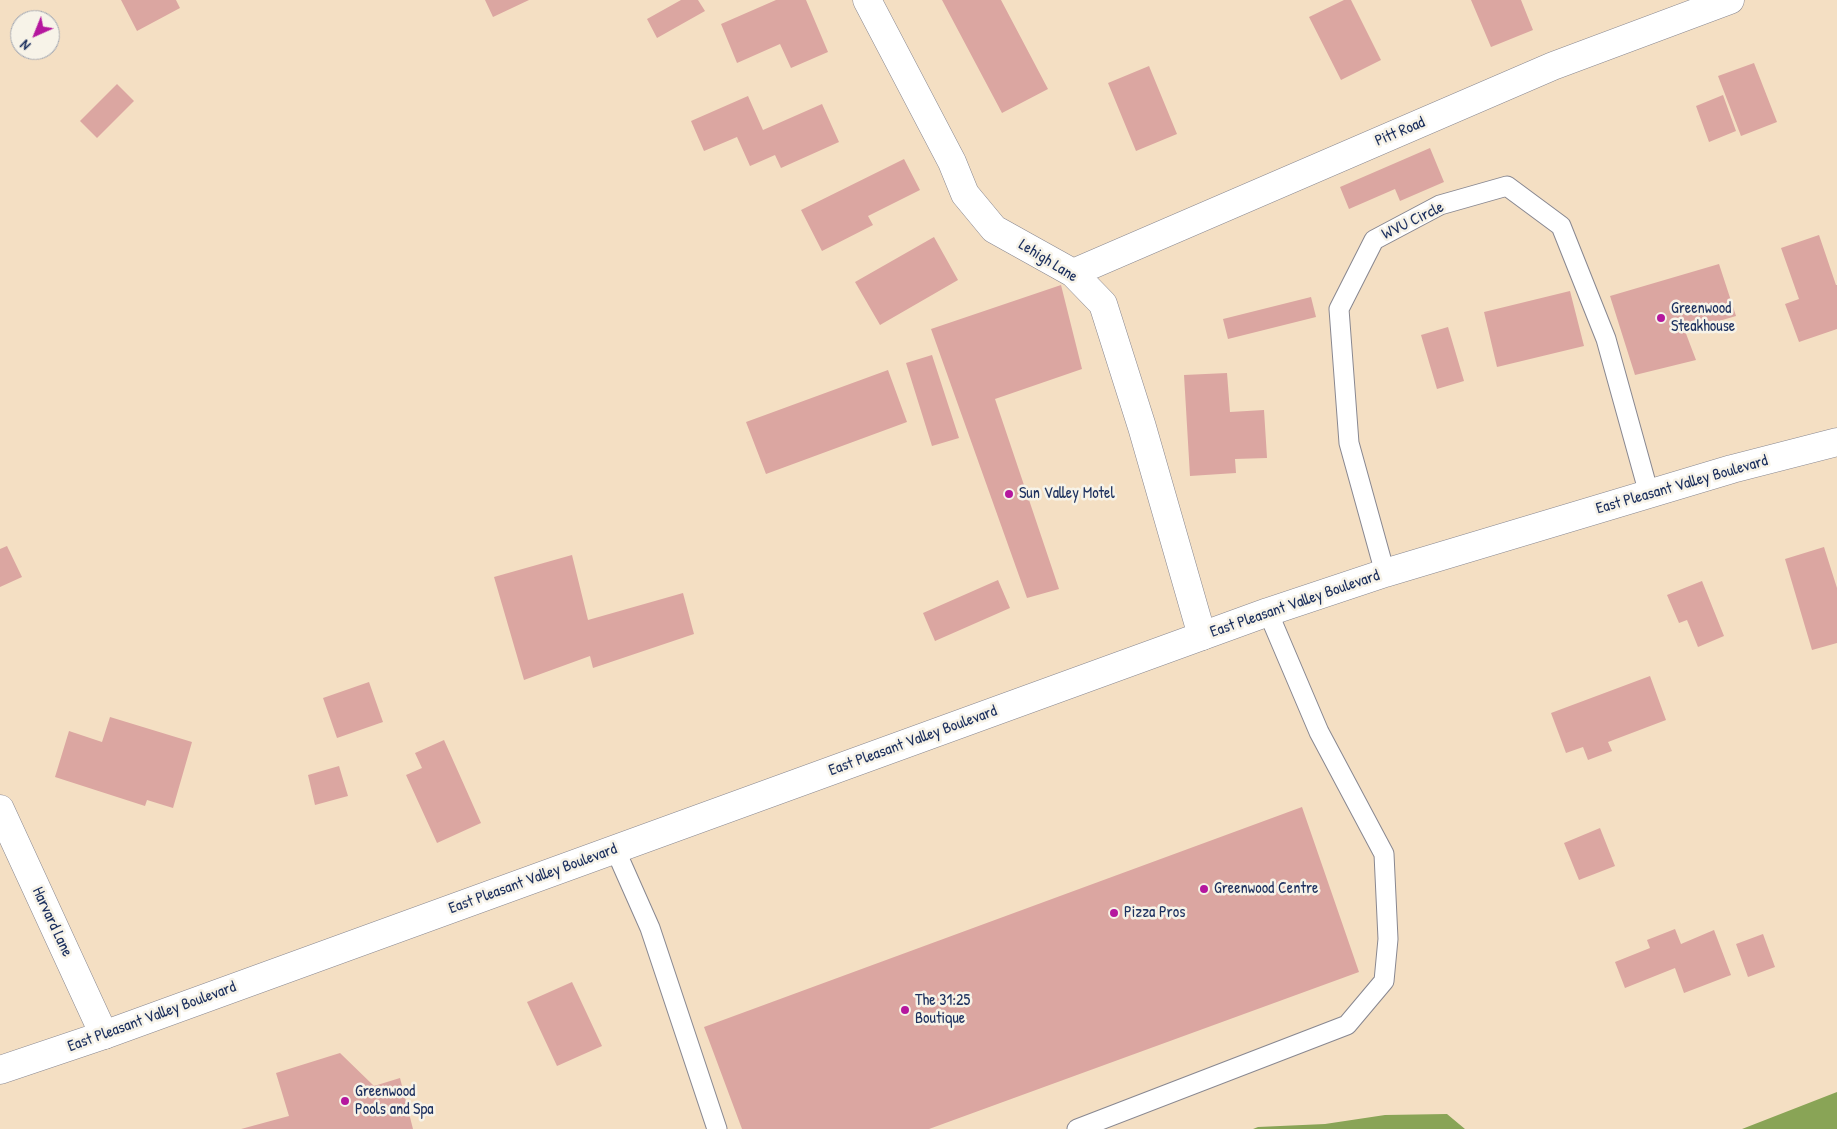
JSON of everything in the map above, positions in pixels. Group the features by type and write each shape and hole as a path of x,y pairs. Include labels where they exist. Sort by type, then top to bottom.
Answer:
{"main road":[{"name":"Lehigh Lane","path":"868,0 952,162 966,194 994,229 1073,273 1103,304 1142,427 1202,636"},
{"name":"Pitt Road","path":"1073,273 1553,66 1730,0"},
{"name":"East Pleasant Valley Boulevard","path":"0,1070 104,1035 1268,612 1386,573 1732,469 1837,442"},
{"name":"Harvard Lane","path":"0,809 104,1035"}],"lane":[{"name":"WVU Circle","path":"1386,573 1349,443 1339,309 1374,240 1440,205 1507,186 1561,226 1606,340 1649,494"},
{"path":"1076,1129 1348,1026 1384,981 1388,938 1384,854 1319,732 1268,612"},
{"path":"615,849 650,928 717,1129"}],"green space":[{"path":"1837,1092 1837,1129 1742,1129"},
{"path":"1447,1114 1465,1129 1253,1129 1258,1127 1325,1124 1385,1115"}],"building":[{"path":"121,0 176,0 180,8 137,31"},
{"path":"485,0 529,0 493,17"},
{"path":"681,0 698,0 705,11 657,38 647,19"},
{"path":"776,0 806,0 828,52 791,68 780,44 737,63 721,24"},
{"path":"942,0 1001,0 1048,89 1002,113"},
{"path":"1344,0 1351,0 1381,60 1341,80 1309,17"},
{"path":"1471,0 1521,0 1533,30 1491,47"},
{"path":"1754,63 1777,122 1741,136 1718,76"},
{"path":"1149,66 1177,134 1136,151 1108,83"},
{"path":"117,84 134,101 97,138 80,121"},
{"path":"1723,95 1736,131 1709,142 1696,106"},
{"path":"748,96 763,130 822,104 839,142 781,168 775,155 750,166 737,137 704,151 691,121"},
{"path":"1430,148 1444,182 1400,201 1395,189 1349,209 1340,187"},
{"path":"904,159 920,190 868,216 873,225 822,251 801,210"},
{"path":"1819,235 1837,285 1837,329 1799,342 1785,304 1799,299 1781,248"},
{"path":"934,237 958,280 880,325 855,282"},
{"path":"1719,264 1736,316 1685,331 1696,360 1635,375 1610,296"},
{"name":"Sun Valley Motel","path":"1061,285 1082,369 995,399 1059,589 1027,598 931,329"},
{"path":"1570,291 1584,346 1497,367 1484,312"},
{"path":"1311,297 1316,317 1228,339 1223,319"},
{"path":"1448,327 1464,381 1437,389 1421,335"},
{"path":"932,355 959,438 932,446 906,363"},
{"path":"888,370 907,422 766,474 746,422"},
{"path":"1227,373 1230,412 1264,410 1267,458 1235,459 1236,473 1190,476 1184,375"},
{"path":"7,546 22,577 0,587 0,549"},
{"path":"1824,547 1837,588 1837,643 1812,650 1785,559"},
{"path":"572,555 588,620 683,593 694,634 593,668 590,656 524,680 494,577"},
{"path":"998,580 1010,608 935,641 923,613"},
{"path":"1702,581 1724,636 1698,647 1687,620 1679,623 1667,595"},
{"path":"1650,676 1666,720 1608,742 1612,751 1588,760 1583,747 1566,753 1551,713"},
{"path":"369,682 383,722 337,738 323,698"},
{"path":"110,717 192,742 173,808 147,800 145,806 55,777 69,731 102,742"},
{"path":"444,740 481,823 437,843 406,775 422,768 415,753"},
{"path":"339,766 348,796 315,805 308,775"},
{"name":"Greenwood Centre","path":"1302,807 1359,972 929,1129 742,1129 704,1027"},
{"path":"1600,828 1615,866 1579,880 1564,843"},
{"path":"1675,929 1681,944 1714,930 1731,975 1684,993 1675,968 1625,988 1615,962 1650,948 1647,940"},
{"path":"1763,934 1775,967 1748,977 1736,944"},
{"path":"572,982 602,1046 557,1066 527,1002"},
{"name":"Greenwood Pools and Spa","path":"340,1053 374,1086 400,1078 413,1129 241,1129 289,1116 276,1073"}],"place":[{"name":"Greenwood Steakhouse","path":"1661,318"},
{"name":"Sun Valley Motel","path":"1009,494"},
{"name":"Greenwood Centre","path":"1204,889"},
{"name":"Pizza Pros","path":"1114,913"},
{"name":"The 31:25 Boutique","path":"905,1010"},
{"name":"Greenwood Pools and Spa","path":"345,1101"}]}
